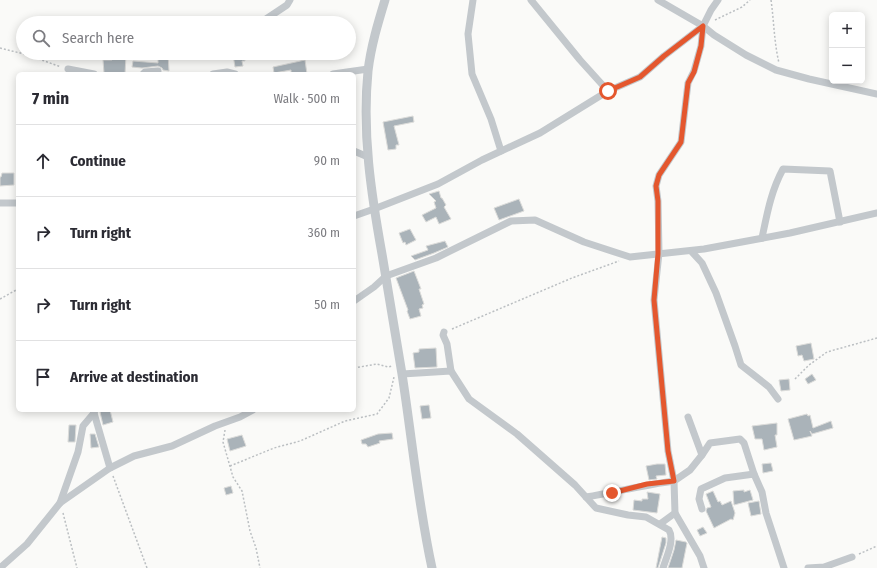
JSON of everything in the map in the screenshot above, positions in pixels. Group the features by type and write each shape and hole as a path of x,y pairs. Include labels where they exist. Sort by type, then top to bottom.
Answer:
{"street":[{"path":"270,16 286,5 290,0"},
{"path":"385,0 376,31 368,69 366,137 374,210 386,276 426,539 432,568"},
{"path":"473,0 468,34 472,74 491,119 501,151"},
{"path":"531,0 580,60 608,91"},
{"path":"658,0 703,26 714,35 746,54 781,72 877,94"},
{"path":"704,568 700,556 675,514 674,481 668,451 654,300 658,254 658,201 656,186 659,175 681,142 688,83 694,72 701,46 703,26 710,10 718,0"},
{"path":"356,215 374,210 438,184 501,151 540,133 608,91 640,77 664,56 703,26"},
{"path":"68,69 84,72"},
{"path":"347,72 368,69"},
{"path":"145,72 158,71"},
{"path":"356,152 368,156"},
{"path":"762,238 767,212 775,184 783,169 830,171 840,222"},
{"path":"0,203 16,203"},
{"path":"356,300 386,276 436,258 511,221 535,220 584,242 630,257 691,251 762,238 877,213"},
{"path":"691,251 702,263 716,293 741,365 769,387 778,399"},
{"path":"444,332 443,335 447,344 451,371 469,399 517,434 575,485 596,508 628,515 646,517 669,530 671,533 671,540 663,568"},
{"path":"401,369 451,371"},
{"path":"60,503 78,452 83,426 94,412"},
{"path":"95,412 110,468"},
{"path":"0,568 27,544 60,503 110,468 134,456 172,446 249,412"},
{"path":"688,417 702,455"},
{"path":"586,497 612,493 647,484 674,481 690,470 710,443 740,439 744,443 754,474 762,492 766,514 784,568"},
{"path":"702,509 699,499 701,489 725,478 754,474"},
{"path":"660,524 675,514"},
{"path":"808,568 824,567 852,557"}],"path":[{"path":"703,26 742,7 750,0"},
{"path":"771,0 774,21 773,36 781,72"},
{"path":"0,48 16,52"},
{"path":"42,60 68,69"},
{"path":"444,332 572,278 630,257"},
{"path":"0,299 16,290"},
{"path":"795,378 809,365 827,352 877,338"},
{"path":"356,368 377,364 401,369"},
{"path":"230,466 274,448 306,438 345,420 377,414 389,398 392,379 401,369"},
{"path":"234,419 225,430 223,442 233,477 242,491 250,531 256,548 260,568"},
{"path":"110,468 147,568"},
{"path":"60,503 77,568"},
{"path":"852,557 877,546"}],"building":[{"path":"103,60 126,60 125,72 104,72"},
{"path":"158,60 168,60 169,71 163,70 158,66 142,68 132,67 133,61 158,63"},
{"path":"234,60 245,60 242,61 243,66 235,67"},
{"path":"305,60 307,72 291,72 291,70 274,72 273,67"},
{"path":"413,116 414,122 394,126 399,145 396,145 396,149 388,150 383,122"},
{"path":"2,173 14,173 14,185 0,186 0,177"},
{"path":"439,191 441,198 446,205 444,207 451,219 439,224 436,217 426,222 422,215 436,208 434,202 436,201 429,194"},
{"path":"519,199 524,211 499,220 494,208"},
{"path":"410,229 416,240 406,245 405,242 403,243 399,233"},
{"path":"445,241 448,247 415,260 411,256 428,250 426,246"},
{"path":"414,271 421,289 419,289 424,304 422,305 423,308 419,309 421,316 410,319 396,278"},
{"path":"811,343 814,359 804,361 802,355 798,356 796,346"},
{"path":"436,348 437,367 415,368 413,353 419,352 419,349"},
{"path":"812,374 816,380 808,384 805,379"},
{"path":"789,379 790,390 781,391 779,380"},
{"path":"429,405 431,418 422,419 420,406"},
{"path":"100,412 110,412 113,422 103,425"},
{"path":"807,414 808,416 810,415 813,428 831,421 833,428 812,434 810,431 812,436 794,440 788,419"},
{"path":"777,423 777,435 775,435 777,447 764,450 762,439 755,439 752,426"},
{"path":"69,425 76,425 75,442 68,442"},
{"path":"392,433 393,439 379,441 380,443 368,447 366,444 362,444 361,440 378,434"},
{"path":"90,434 95,434 99,447 91,448"},
{"path":"242,435 246,446 230,451 227,439"},
{"path":"771,463 773,471 763,473 762,464"},
{"path":"665,464 666,475 656,476 657,479 649,480 646,466"},
{"path":"231,486 233,493 226,495 224,488"},
{"path":"744,490 744,492 750,490 753,500 734,505 733,491"},
{"path":"713,491 718,502 720,501 722,505 731,501 735,513 733,520 731,519 714,528 706,511 707,508 711,507 706,494"},
{"path":"647,492 660,494 657,513 633,510 634,500 642,501 642,499 648,499"},
{"path":"759,501 761,514 751,516 748,503"},
{"path":"703,527 707,533 700,536 697,530"},
{"path":"662,537 666,538 666,543 658,568 656,568"},
{"path":"676,540 687,543 682,568 668,568 674,550"}],"route":[{"path":"608,91 640,77 664,56 703,26 701,46 694,72 688,83 681,142 659,175 656,186 658,201 658,254 654,300 668,451 674,481 647,484 612,493"}]}
